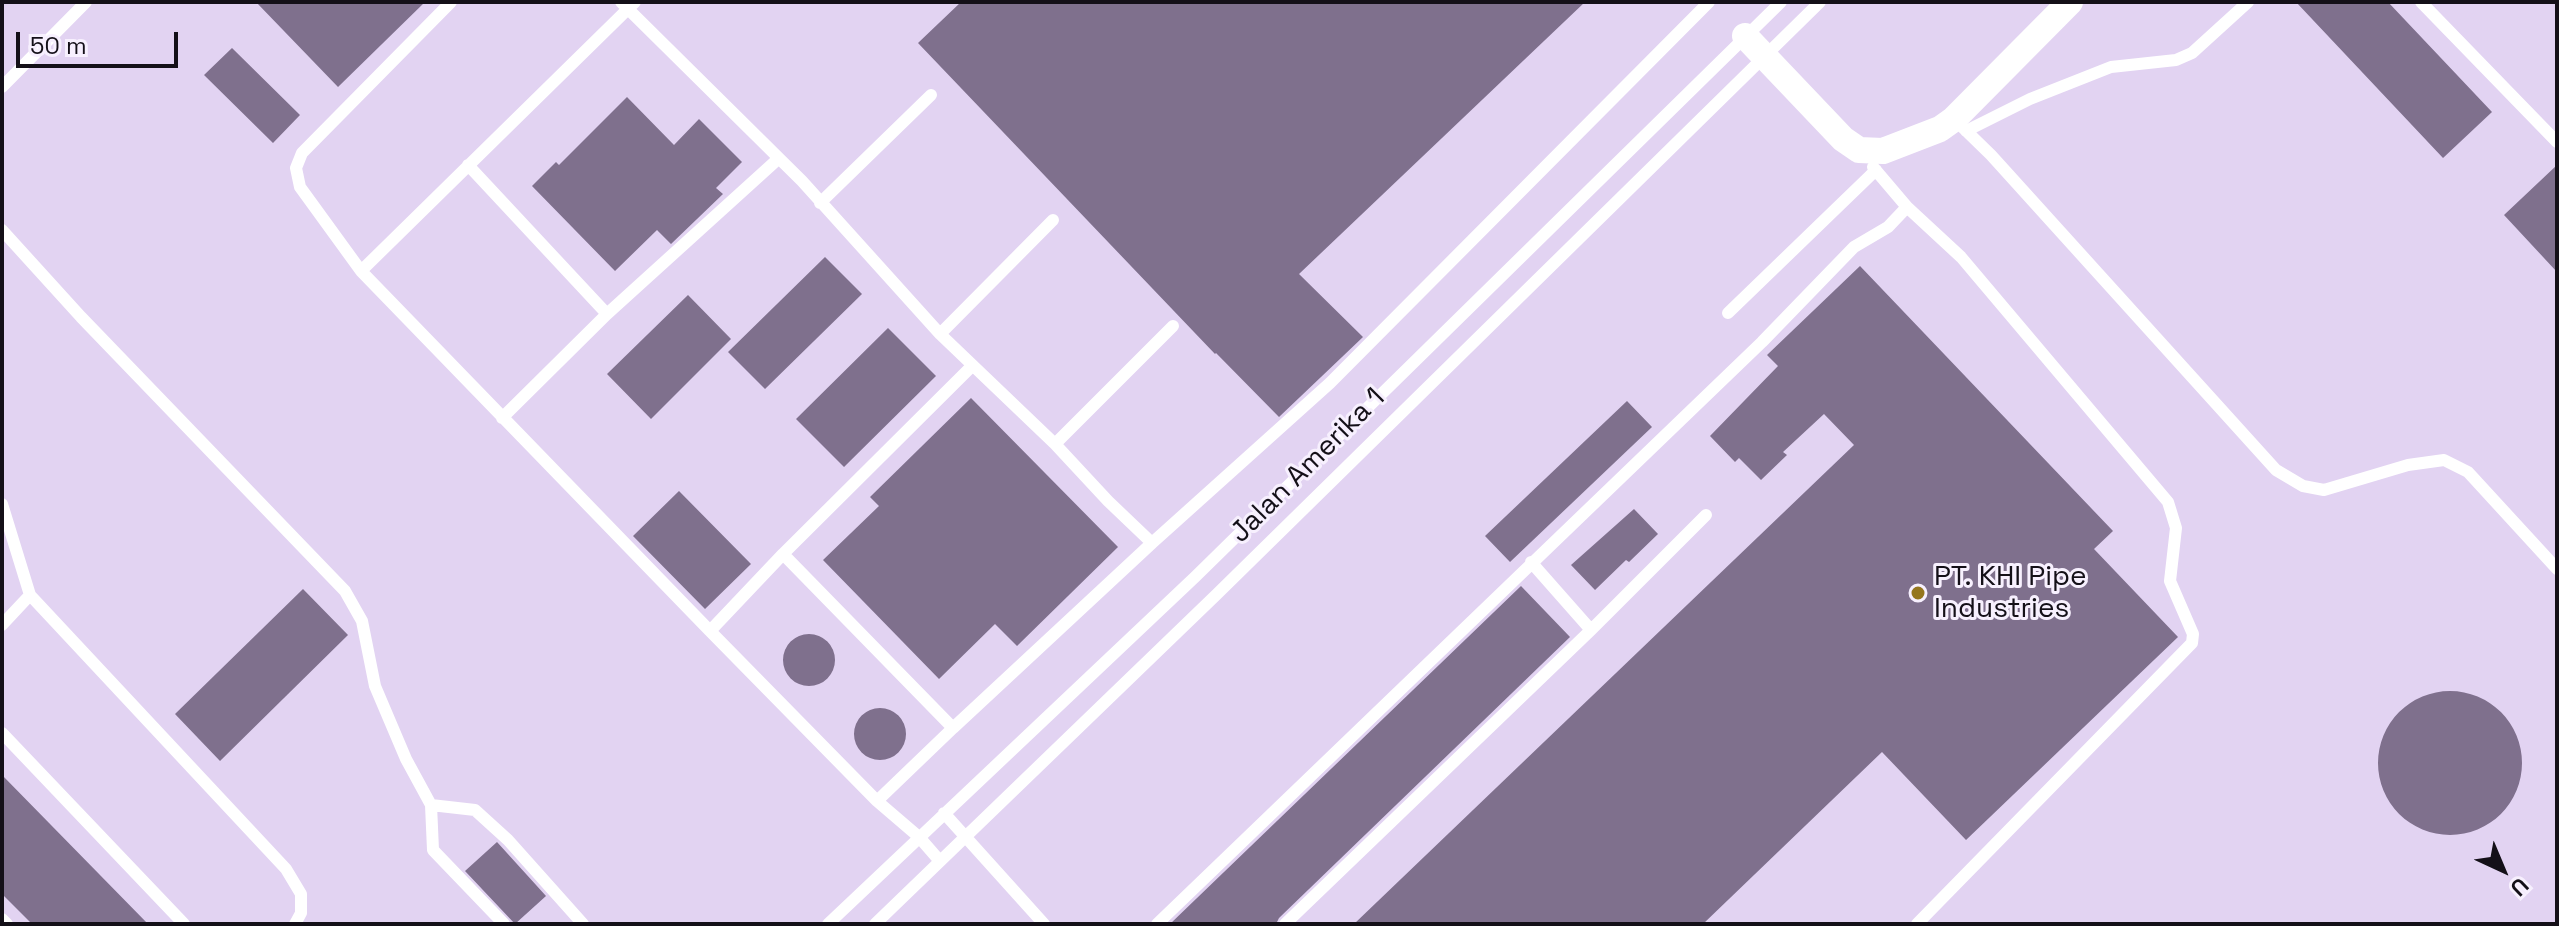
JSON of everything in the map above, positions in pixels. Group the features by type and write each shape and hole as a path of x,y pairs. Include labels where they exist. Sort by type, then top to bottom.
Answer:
{"street":[{"path":"1745,36 1843,139 1859,150 1883,151 1940,129 1960,125 2070,2"}],"lane":[{"path":"2,87 86,2"},
{"path":"451,2 302,153 296,168 300,187 361,271 710,631 939,860"},
{"path":"877,801 1152,543 1330,383 1709,2"},
{"name":"Jalan Amerika 1","path":"828,924 1195,577 1781,2"},
{"name":"Jalan Amerika 1","path":"875,924 1216,595 1820,2"},
{"path":"2248,2 2192,53 2176,60 2111,67 1960,125 1991,155 2276,470 2303,486 2324,490 2408,465 2444,460 2468,472 2557,569"},
{"path":"2421,2 2557,142"},
{"path":"361,271 628,4 820,203 940,334 1055,444 1152,543"},
{"path":"820,203 931,95"},
{"path":"1859,150 1907,207 1961,257 2168,502 2176,528 2170,581 2193,634 2192,643 1917,924"},
{"path":"502,418 607,314 778,159"},
{"path":"468,165 607,314"},
{"path":"1728,313 1876,170"},
{"path":"1157,924 1762,342 1854,247 1888,227 1907,207"},
{"path":"940,334 1053,220"},
{"path":"2,230 81,317 345,591 362,621 375,686 406,759 431,805 433,850 504,924"},
{"path":"1055,444 1173,326"},
{"path":"710,631 972,366"},
{"path":"2,504 30,595 286,869 301,894 301,913 295,924"},
{"path":"1285,924 1706,515"},
{"path":"783,554 953,728"},
{"path":"1531,562 1591,630"},
{"path":"2,625 30,595"},
{"path":"2,733 184,924"},
{"path":"431,805 475,810 508,840 583,924"},
{"path":"944,813 1044,924"},
{"path":"2,919 7,924"}],"shaded area":[{"path":"2,2 2557,2 2557,924 2,924"}],"building":[{"path":"256,2 425,2 338,87"},
{"path":"961,2 1585,2 1299,274 1363,337 1279,417 918,43"},
{"path":"2296,2 2388,2 2492,112 2443,158"},
{"path":"232,48 300,115 273,143 204,75"},
{"path":"627,97 674,145 699,119 742,162 716,188 723,194 671,244 657,230 615,271 532,186 556,162 559,165"},
{"path":"2557,165 2557,272 2504,215"},
{"path":"825,257 862,294 765,389 728,352"},
{"name":"PT. KHI Pipe Industries","path":"1860,266 2113,531 2094,549 2178,637 1966,840 1882,752 1703,924 1354,924 1854,445 1824,414 1783,452 1787,455 1761,480 1739,458 1735,462 1710,436 1778,366 1767,355"},
{"path":"688,295 731,339 651,419 607,374"},
{"path":"888,328 936,376 844,467 796,419"},
{"path":"971,398 1118,547 1017,646 995,624 939,679 823,560 879,506 870,497"},
{"path":"1627,401 1652,427 1510,562 1485,536"},
{"path":"679,491 751,564 705,609 633,536"},
{"path":"1634,509 1658,534 1595,590 1571,565"},
{"path":"1521,586 1570,637 1276,924 1170,924"},
{"path":"303,589 348,635 220,761 175,714"},
{"path":"809,634 827,642 835,660 827,678 809,686 791,678 783,660 791,642"},
{"path":"2450,691 2478,696 2501,712 2517,735 2522,763 2517,791 2501,814 2478,830 2450,835 2422,830 2399,814 2383,791 2378,763 2383,735 2399,712 2422,696"},
{"path":"880,708 898,716 906,734 898,752 880,760 862,752 854,734 862,716"},
{"path":"2,775 148,924 32,924 2,894"},
{"path":"497,842 546,896 515,924 465,871"}],"place":[{"name":"PT. KHI Pipe Industries","path":"1918,593"}]}
